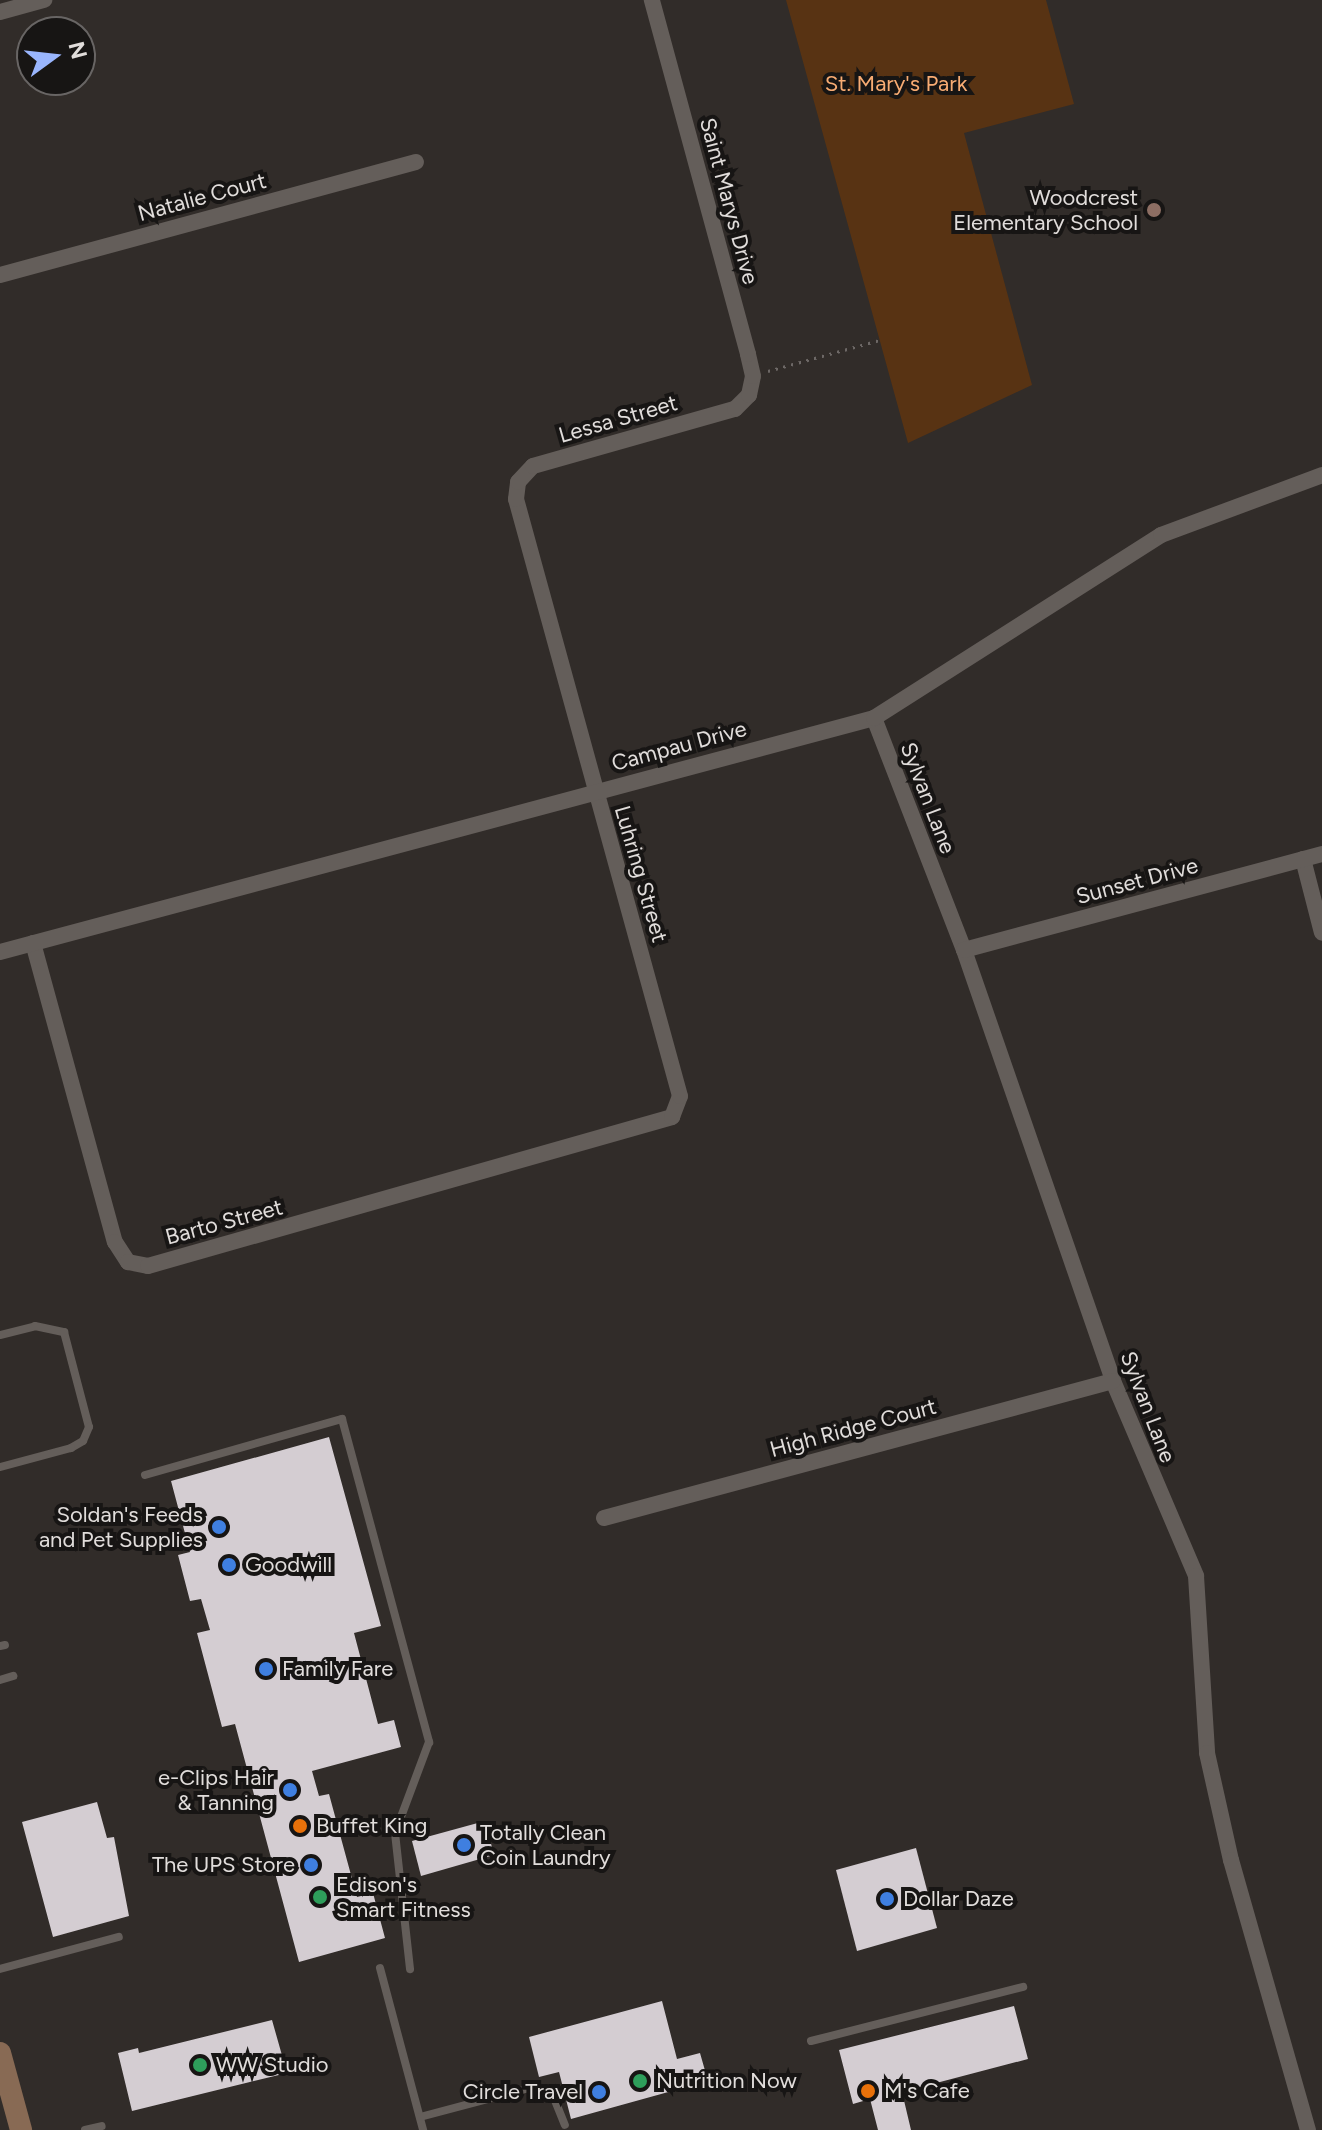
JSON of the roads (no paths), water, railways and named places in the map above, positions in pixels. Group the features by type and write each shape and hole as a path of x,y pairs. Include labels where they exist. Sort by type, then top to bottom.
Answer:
{"main road":[{"path":"0,2053 21,2130"}],"street":[{"path":"0,12 44,0"},
{"name":"Saint Marys Drive","path":"652,0 753,376 749,395 735,409"},
{"name":"Natalie Court","path":"0,275 416,162"},
{"name":"Lessa Street","path":"518,482 533,466 735,409"},
{"name":"Campau Drive","path":"0,952 595,790 874,718 1161,535 1322,475"},
{"name":"Luhring Street","path":"518,482 516,499 680,1096 672,1117 654,1126"},
{"name":"Sylvan Lane","path":"874,718 964,950 1113,1381 1196,1576 1207,1753 1231,1860 1308,2130"},
{"name":"Sunset Drive","path":"964,950 1322,854"},
{"path":"1303,859 1322,933"},
{"name":"Barto Street","path":"33,943 115,1242 128,1262 148,1266 654,1126"},
{"name":"High Ridge Court","path":"604,1518 1113,1381"}],"lane":[{"path":"0,1335 35,1326 64,1332 89,1427 83,1441 71,1448 0,1467"},
{"path":"145,1475 342,1419 429,1742 395,1833 410,1969"},
{"path":"0,1680 13,1676"},
{"path":"0,1969 119,1937"},
{"path":"380,1968 423,2130"},
{"path":"811,2041 1023,1987"},
{"path":"420,2117 533,2087 554,2098 565,2125"},
{"path":"85,2130 102,2126"}],"place":[{"name":"Woodcrest Elementary School","path":"1154,210"},
{"name":"Soldan's Feeds and Pet Supplies","path":"219,1527"},
{"name":"Goodwill","path":"229,1565"},
{"name":"Family Fare","path":"266,1669"},
{"name":"e-Clips Hair & Tanning","path":"290,1790"},
{"name":"Buffet King","path":"300,1826"},
{"name":"Totally Clean Coin Laundry","path":"464,1845"},
{"name":"The UPS Store","path":"311,1865"},
{"name":"Edison's Smart Fitness","path":"320,1897"},
{"name":"Dollar Daze","path":"887,1899"},
{"name":"WW Studio","path":"200,2065"},
{"name":"Nutrition Now","path":"640,2081"},
{"name":"M's Cafe","path":"868,2091"},
{"name":"Circle Travel","path":"599,2092"}],"park label":[{"name":"St. Mary's Park","path":"896,84"}]}
